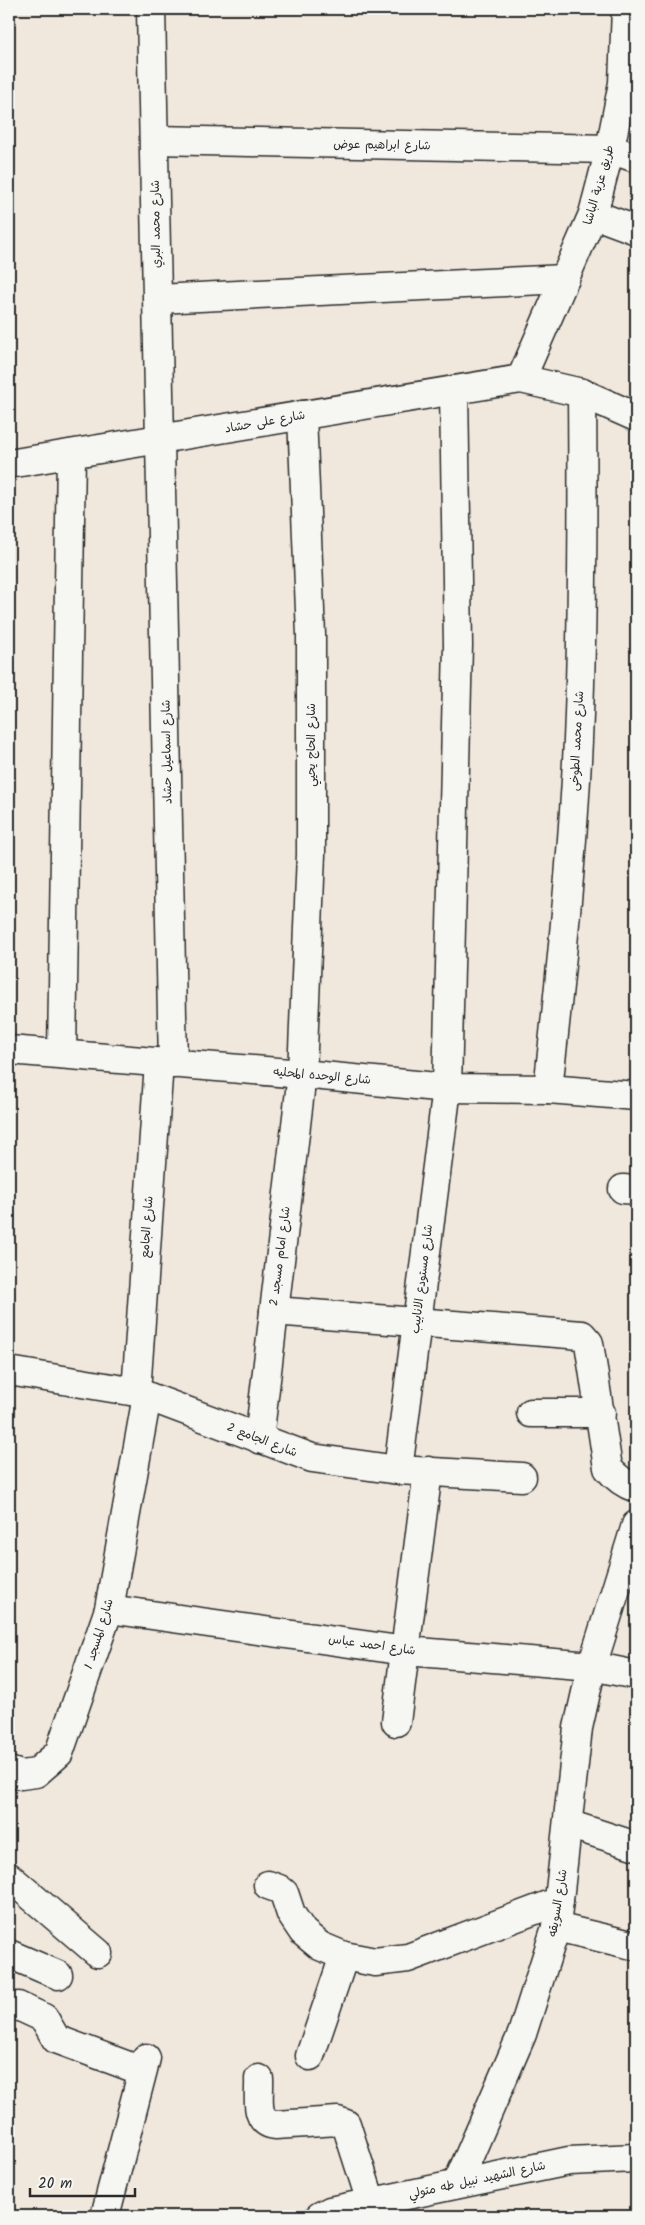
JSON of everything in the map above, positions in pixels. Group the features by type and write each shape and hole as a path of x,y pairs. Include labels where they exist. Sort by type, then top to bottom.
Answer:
{"street":[{"name":"شارع محمد البري","path":"151,9 161,440"},
{"name":"طريق عزبة الباشا","path":"521,379 594,214 610,150 623,83 626,9"},
{"name":"شارع ابراهيم عوض","path":"154,140 610,150 636,158"},
{"path":"594,214 636,230"},
{"path":"158,299 565,279"},
{"path":"521,379 582,393 636,417"},
{"name":"شارع على حشاد","path":"9,464 521,379"},
{"name":"شارع مستودع الانابيب","path":"398,1470 447,1088 458,645 454,390"},
{"name":"شارع محمد الطوخى","path":"548,1089 567,915 578,741 584,567 582,393"},
{"name":"شارع الحاج يحيي","path":"302,416 311,635 311,854 302,1074"},
{"name":"شارع اسماعيل حشاد","path":"161,440 166,1063"},
{"path":"62,1054 70,454"},
{"name":"شارع الوحده المحليه","path":"9,1050 447,1088 548,1089 636,1096"},
{"name":"شارع الجامع","path":"141,1394 166,1063"},
{"name":"شارع امام مسجد 2","path":"259,1439 302,1074"},
{"path":"274,1311 582,1335 589,1343 608,1468 620,1480 636,1488"},
{"name":"شارع الجامع 2","path":"9,1372 141,1394 312,1458 398,1470 522,1477"},
{"name":"شارع المسجد 1","path":"9,1771 21,1775 36,1773 59,1753 109,1608 141,1394"},
{"path":"531,1413 601,1413"},
{"path":"396,1722 428,1471"},
{"name":"شارع السويقه","path":"457,2184 522,2034 558,1914 578,1728 592,1666 636,1525"},
{"name":"شارع احمد عباس","path":"109,1608 406,1651 592,1666 636,1676"},
{"path":"568,1824 636,1846"},
{"path":"9,1877 98,1954"},
{"path":"268,1885 284,1893 291,1914 303,1932 320,1946 344,1956 375,1962 408,1958 558,1914 636,1946"},
{"path":"9,1954 58,1975"},
{"path":"310,2056 344,1956"},
{"path":"18,2006 44,2018 56,2039 144,2064 105,2216"},
{"path":"259,2079 260,2117 266,2124 338,2121 346,2124 371,2202"},
{"name":"شارع الشهيد نبيل طه متولي","path":"320,2216 330,2211 569,2161 636,2158"}]}
